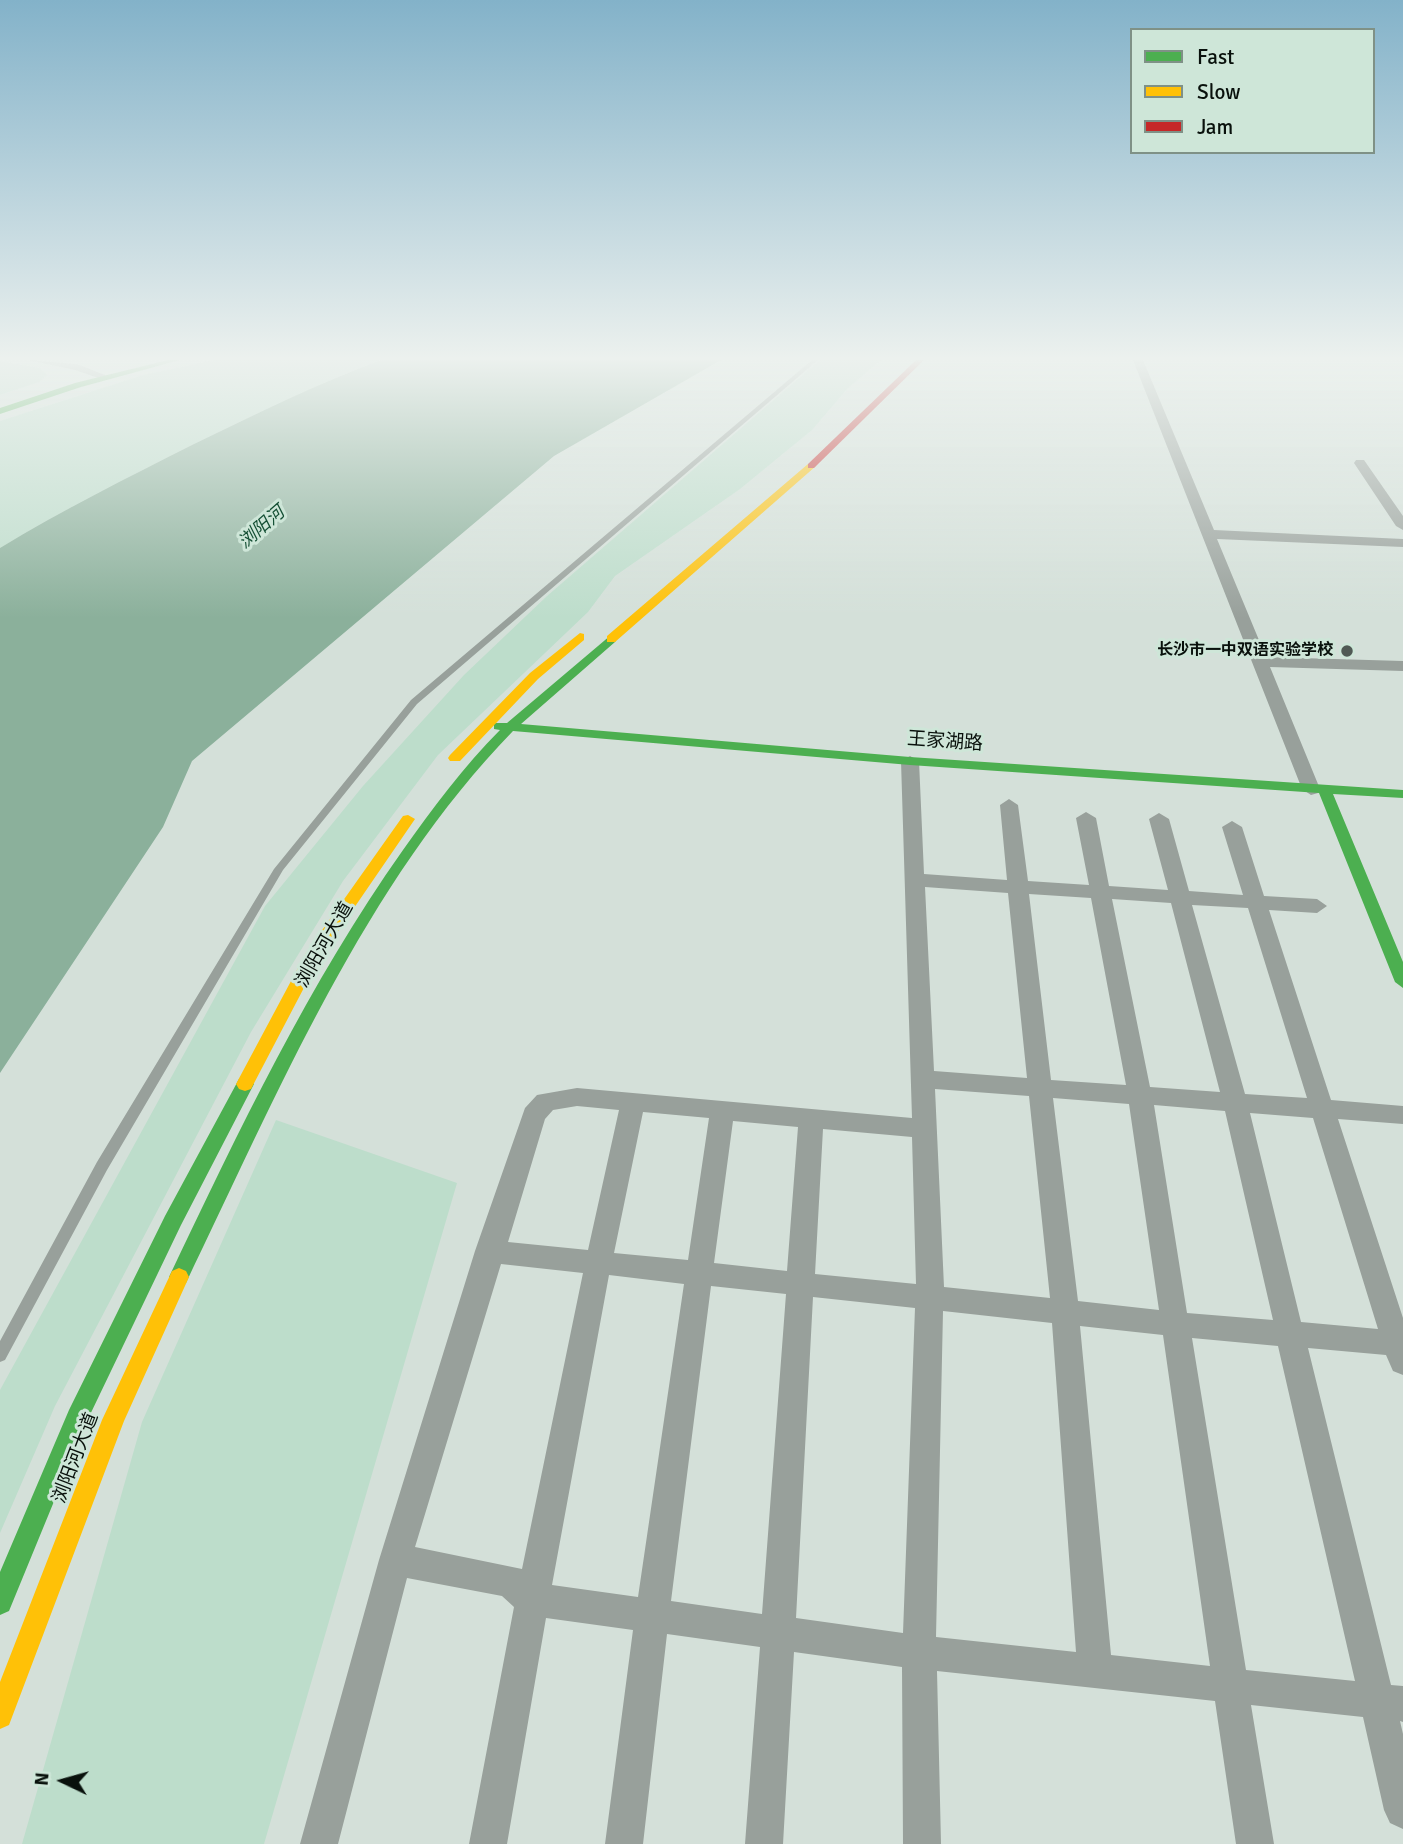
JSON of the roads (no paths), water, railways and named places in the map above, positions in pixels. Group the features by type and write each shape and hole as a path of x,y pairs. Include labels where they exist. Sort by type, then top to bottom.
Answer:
{"main road":[{"path":"706,535 810,446"},
{"name":"浏阳河大道","path":"0,1716 113,1420 205,1222 337,961 407,853 479,760 510,727 833,446"},
{"path":"440,776 484,724 534,676 590,629"},
{"name":"王家湖路","path":"484,724 910,761 1403,794"},
{"path":"1318,789 1403,982"},
{"name":"浏阳河大道","path":"0,1602 78,1417 215,1139 312,957 383,851 416,809"}],"street":[{"path":"1173,446 1260,662 1318,789"},
{"path":"1360,463 1403,526"},
{"path":"1208,534 1403,543"},
{"path":"1260,662 1403,666"},
{"path":"910,761 929,1298 919,1652 922,1844"},
{"path":"1009,805 1065,1312 1095,1672"},
{"path":"1087,818 1140,1095 1255,1844"},
{"path":"1159,819 1234,1102 1290,1335 1390,1703 1403,1810"},
{"path":"489,1251 1290,1335 1401,1350 1233,827"},
{"path":"914,880 1317,906"},
{"path":"922,1079 1403,1115"},
{"path":"318,1844 395,1560 489,1251 534,1115 546,1102 577,1097 924,1129"},
{"path":"488,1844 531,1599 597,1261 633,1102"},
{"path":"625,1844 652,1615 722,1110"},
{"path":"764,1844 798,1284 811,1119"},
{"path":"395,1560 510,1581 531,1599 919,1652 1231,1688 1390,1703"}],"lane":[{"path":"0,1354 102,1166 279,869 414,702 714,446"}],"water":[{"name":"浏阳河","path":"190,446 571,446 554,456 192,761 163,827 0,1073 0,548 71,507"}],"place":[{"name":"长沙市一中双语实验学校","path":"1347,651"}]}
